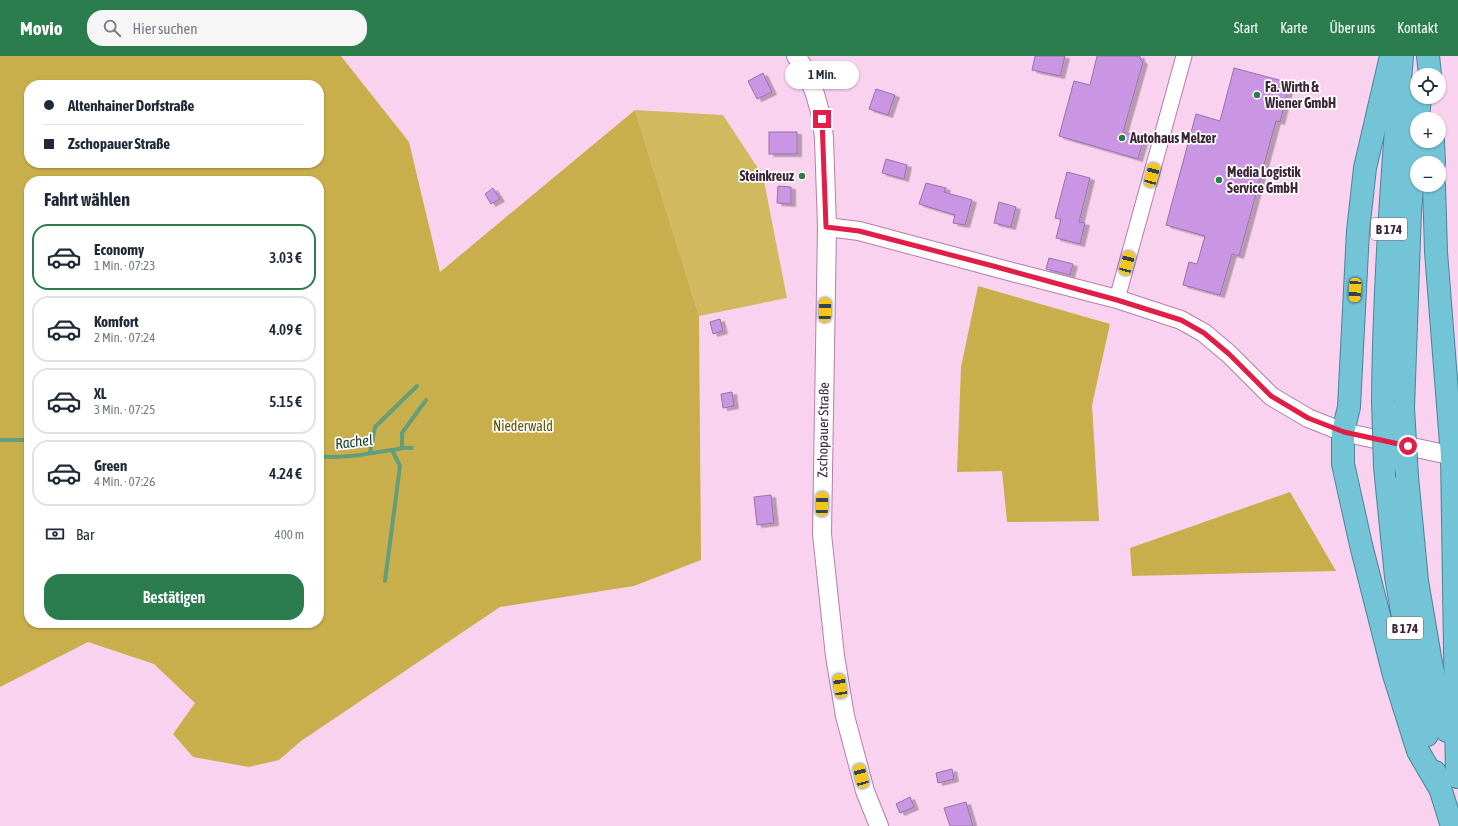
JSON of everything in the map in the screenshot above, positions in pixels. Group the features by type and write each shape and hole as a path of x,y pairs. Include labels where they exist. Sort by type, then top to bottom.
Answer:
{"highway":[{"path":"1391,56 1365,168 1358,231 1349,407 1344,432 1343,464 1361,545 1394,675 1418,751 1451,781"},
{"name":"B 174","path":"1402,56 1392,174 1384,316 1393,405 1407,477 1417,581 1451,781 1452,826"},
{"path":"1422,68 1423,56"},
{"path":"1428,56 1429,68"},
{"name":"B 174","path":"1415,148 1393,405 1385,467 1396,577 1415,685 1451,781"},
{"path":"1434,192 1436,252 1455,456 1451,781"}],"street":[{"name":"Zschopauer Straße","path":"796,56 805,69 815,94 822,119 826,227 822,534 835,656 845,716 865,791 879,826"},
{"path":"1117,300 1184,56"},
{"path":"826,227 859,231 1117,300 1181,320 1204,333 1229,354 1271,396 1308,418 1344,432 1455,456"}],"shaded area":[{"path":"635,110 723,115 763,176 787,298 699,316"}],"green space":[{"name":"Niederwald","path":"0,56 341,56 409,142 440,272 635,110 699,316 701,560 634,586 500,607 301,741 279,760 249,767 193,757 173,734 195,703 154,664 88,642 0,687"},
{"path":"978,286 1110,324 1092,405 1099,521 1007,522 1002,471 957,472 961,367"},
{"path":"1290,492 1336,571 1132,576 1130,548"}],"building":[{"path":"1035,56 1065,56 1060,76 1032,70"},
{"path":"1097,56 1140,56 1140,59 1143,62 1123,132 1144,138 1138,159 1059,136 1074,81 1090,85"},
{"name":"Media Logistik Service GmbH","path":"1234,68 1290,83 1280,122 1276,121 1239,256 1232,254 1220,295 1183,285 1189,262 1197,264 1205,236 1166,225 1196,114 1220,121"},
{"path":"763,73 772,92 757,99 748,81"},
{"path":"876,89 895,95 888,115 869,109"},
{"path":"769,132 797,132 797,154 769,154"},
{"path":"886,159 907,165 904,179 882,173"},
{"path":"1067,172 1090,178 1079,222 1085,223 1080,244 1056,238 1061,219 1055,218"},
{"path":"926,183 946,188 944,192 972,200 965,225 953,223 955,215 919,204"},
{"path":"778,186 791,187 791,204 777,203"},
{"path":"493,188 500,199 491,204 485,194"},
{"path":"999,202 1016,207 1011,227 994,223"},
{"path":"1049,258 1073,264 1070,275 1046,269"},
{"path":"720,319 723,331 713,334 710,322"},
{"path":"732,392 734,406 723,408 721,394"},
{"path":"771,495 774,523 757,525 754,497"},
{"path":"952,769 954,779 938,783 936,773"},
{"path":"910,797 914,807 900,813 896,804"},
{"path":"966,802 973,826 950,826 944,808"}],"waterway":[{"path":"370,453 375,427 417,386"},
{"path":"402,447 402,433 426,400"},
{"name":"Rachel","path":"0,440 24,440"},
{"name":"Rachel","path":"324,457 345,456 412,448"},
{"path":"385,581 400,466 392,450"}],"place":[{"name":"Fa. Wirth & Wiener GmbH","path":"1257,95"},
{"name":"Autohaus Melzer","path":"1122,138"},
{"name":"Steinkreuz","path":"802,176"},
{"name":"Media Logistik Service GmbH","path":"1219,180"}],"route":[{"path":"822,119 824,139 826,227 859,231 993,266 1117,300 1181,320 1204,333 1229,354 1271,396 1308,418 1344,432 1408,446"}]}
